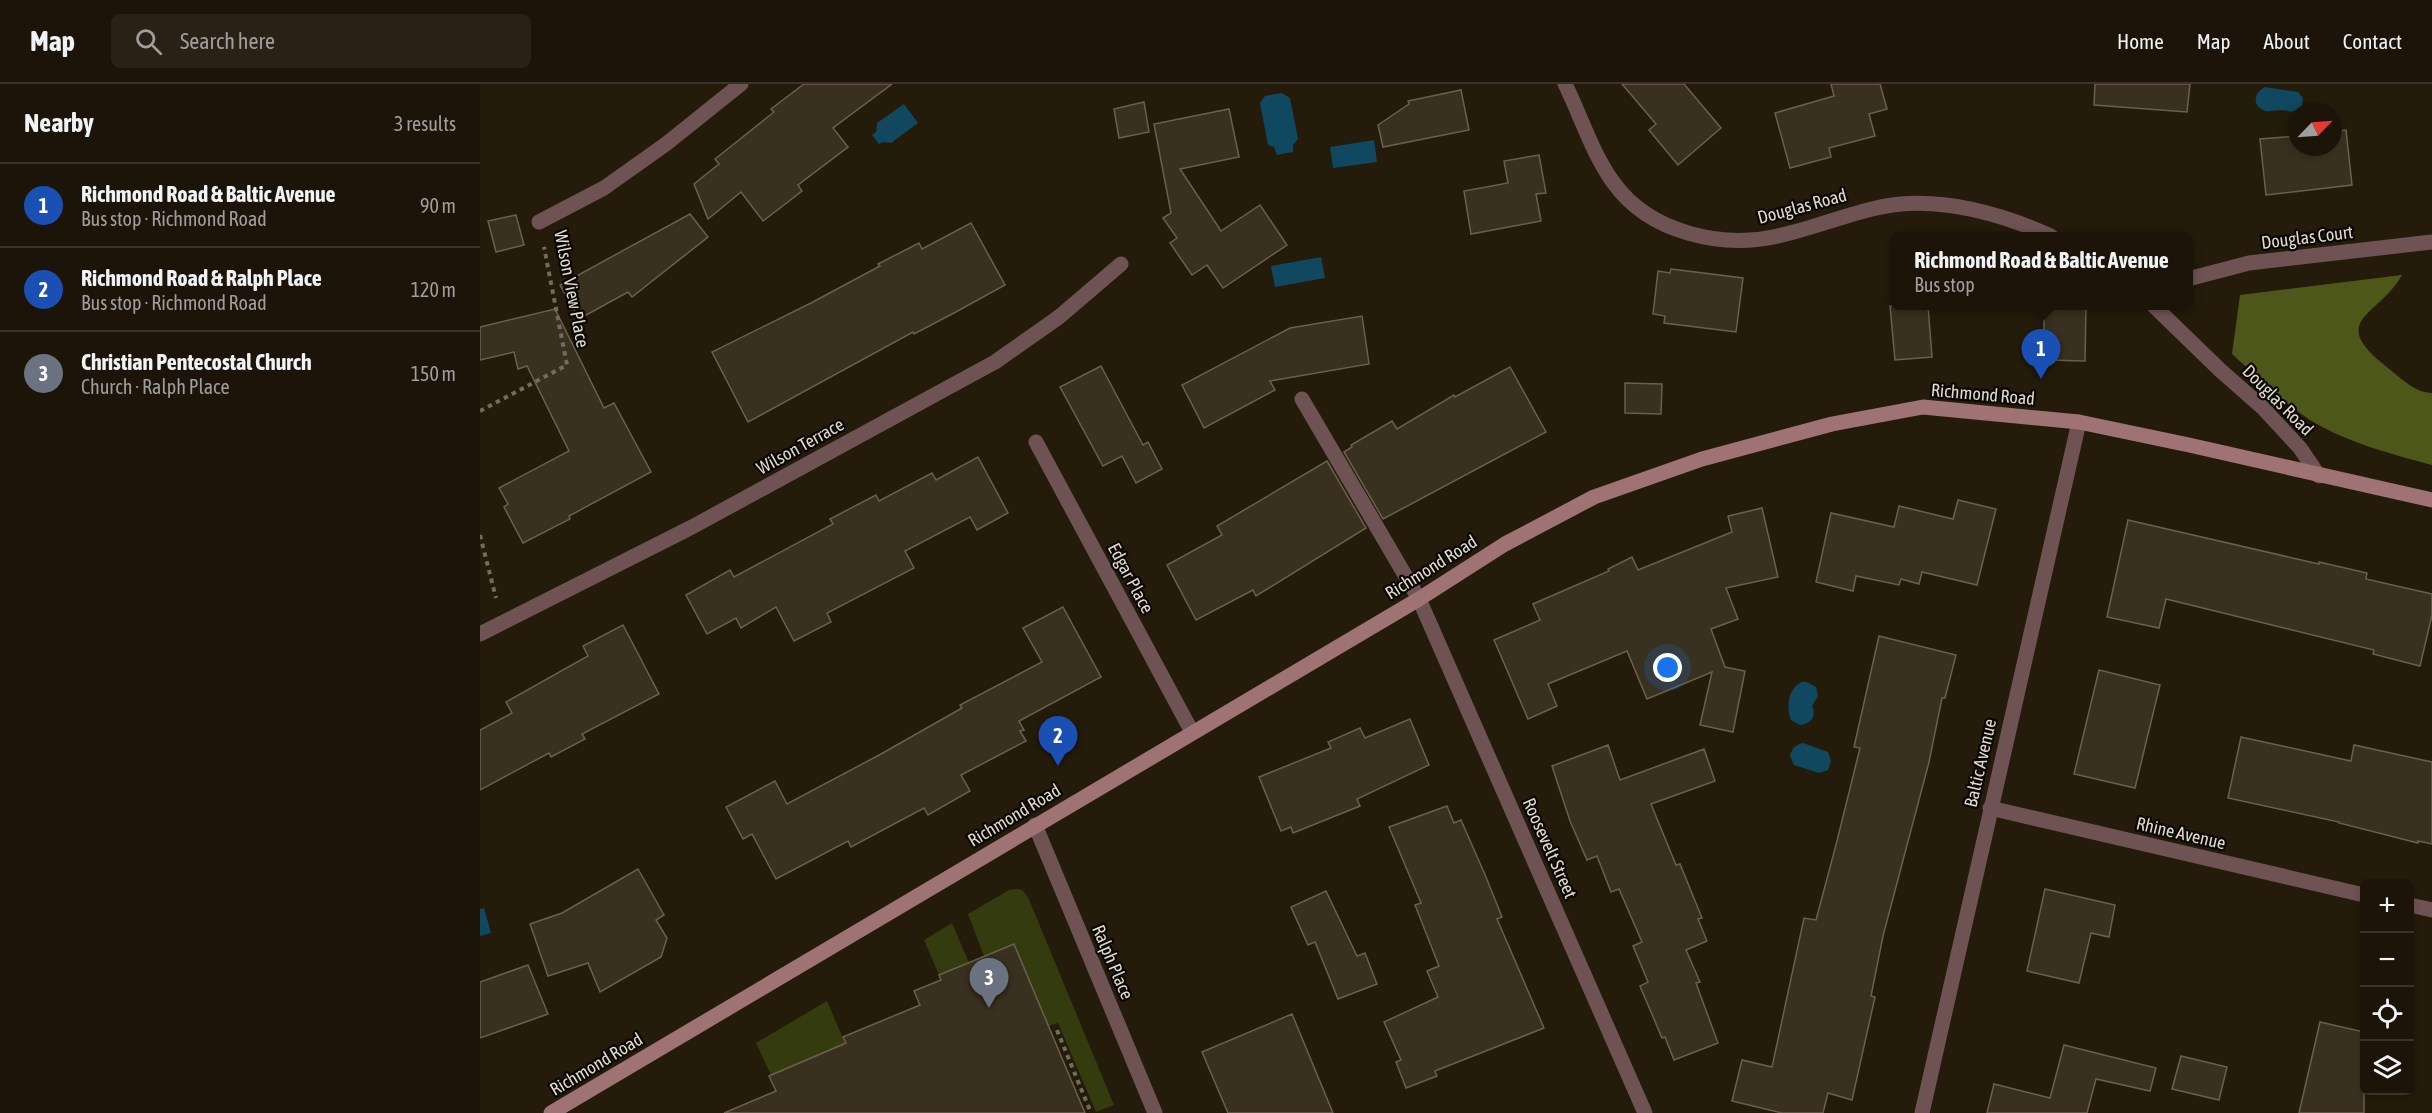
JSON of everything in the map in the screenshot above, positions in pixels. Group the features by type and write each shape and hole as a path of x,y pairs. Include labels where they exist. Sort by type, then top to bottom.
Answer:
{"main road":[{"name":"Richmond Road","path":"551,1113 1419,599 1505,544 1594,497 1702,459 1821,427 1923,407 2079,422 2432,500"}],"street":[{"name":"Wilson View Place","path":"540,222 604,188 666,144 741,84"},
{"name":"Douglas Road","path":"1565,84 1596,154 1614,183 1643,213 1674,229 1707,237 1740,240 1780,236 1864,210 1900,204 1932,203 1976,212 2028,226 2041,232"},
{"name":"Douglas Court","path":"2193,278 2249,263 2432,242"},
{"name":"Wilson Terrace","path":"480,634 692,527 995,362 1059,317 1121,264"},
{"name":"Douglas Road","path":"2158,310 2262,407 2300,448 2319,476"},
{"name":"Roosevelt Street","path":"1302,399 1419,599 1645,1113"},
{"name":"Baltic Avenue","path":"1922,1113 2079,422"},
{"name":"Edgar Place","path":"1036,442 1192,732"},
{"name":"Rhine Avenue","path":"1990,808 2360,894"},
{"name":"Ralph Place","path":"1035,825 1155,1113"},
{"path":"2414,906 2432,910"}],"path":[{"name":"Wilson View Place","path":"480,411 567,365 540,222"},
{"path":"480,535 503,623"},
{"path":"1057,1030 1091,1113"}],"green space":[{"path":"2402,275 2392,289 2363,319 2359,328 2360,339 2370,352 2403,380 2414,388 2432,393 2432,465 2369,447 2324,428 2290,405 2232,354 2240,295"},
{"path":"1009,890 1022,890 1028,897 1114,1105 1096,1112 1058,1023 1048,1026 1014,944 984,956 968,914"},
{"path":"952,923 969,963 939,975 924,940"},
{"path":"827,1001 857,1071 771,1075 756,1043"}],"water":[{"path":"2265,87 2298,92 2303,98 2303,102 2288,102 2288,111 2263,110 2256,101 2259,92"},
{"path":"1282,93 1290,98 1298,139 1293,145 1293,152 1277,155 1274,147 1268,145 1260,103 1265,96"},
{"path":"904,104 918,123 891,143 879,144 872,135 876,132 877,123"},
{"path":"1374,140 1377,162 1333,168 1330,147"},
{"path":"1321,257 1325,278 1275,287 1271,266"},
{"path":"1802,682 1816,687 1818,696 1812,706 1814,713 1812,719 1800,725 1791,720 1789,698 1797,685"},
{"path":"1803,743 1828,752 1831,761 1828,770 1819,773 1794,765 1790,756 1792,751"},
{"path":"484,908 491,933 480,936 480,909"}],"building":[{"path":"804,84 892,84 833,128 848,147 798,185 802,191 763,221 741,192 708,219 694,184 719,164 715,159 774,112 771,109"},
{"path":"1622,84 1684,84 1721,128 1678,165 1649,130 1656,124"},
{"path":"1831,84 1880,84 1887,109 1869,114 1875,136 1829,148 1831,157 1790,168 1775,113 1834,96"},
{"path":"2095,84 2190,84 2187,112 2094,105"},
{"path":"1461,90 1469,130 1383,147 1378,125 1409,104 1408,101"},
{"path":"1144,102 1149,132 1119,138 1114,109"},
{"path":"1229,109 1239,157 1180,169 1221,231 1260,205 1287,245 1223,288 1207,265 1192,275 1170,243 1177,238 1163,218 1171,213 1154,124"},
{"path":"2346,130 2352,185 2266,195 2260,139 2288,137 2288,156 2342,156 2342,131"},
{"path":"1539,155 1546,193 1536,194 1541,221 1471,234 1464,191 1508,183 1504,161"},
{"path":"690,214 708,237 632,297 628,292 579,319 560,285"},
{"path":"516,215 524,245 496,252 488,221"},
{"path":"971,223 1005,285 914,334 913,332 748,422 712,352 811,303 919,243 922,249"},
{"path":"1671,269 1743,278 1736,332 1664,323 1665,316 1653,314 1658,271 1670,273"},
{"path":"555,309 604,408 614,403 651,472 569,516 570,519 523,543 504,507 508,504 499,488 569,451 527,366 518,369 514,352 480,360 480,327"},
{"path":"1890,310 1928,310 1932,357 1895,360"},
{"path":"2044,310 2086,310 2085,361 2044,360"},
{"path":"1362,316 1369,364 1270,381 1275,390 1204,428 1182,385 1290,328"},
{"path":"1101,366 1143,445 1148,442 1162,469 1136,483 1122,456 1103,466 1060,387"},
{"path":"1510,367 1546,432 1383,519 1344,452 1352,447 1351,445 1392,421 1397,429 1454,395 1455,397"},
{"path":"1625,383 1662,384 1661,414 1625,413"},
{"path":"978,457 1008,513 977,530 970,517 905,551 914,568 827,613 831,622 794,641 776,607 741,628 736,618 707,634 686,595 730,570 734,577 833,524 830,519 876,495 879,501 932,473 936,480"},
{"path":"1327,461 1366,528 1256,596 1253,590 1196,620 1167,565 1222,535 1217,526"},
{"path":"1958,500 1996,509 1977,585 1922,572 1919,584 1901,579 1899,585 1856,576 1853,591 1816,582 1831,513 1894,527 1899,506 1953,519"},
{"path":"1762,508 1778,577 1726,588 1738,619 1711,629 1725,667 1745,671 1733,732 1700,725 1712,672 1647,699 1627,651 1548,684 1557,706 1528,719 1494,640 1540,620 1533,604 1609,571 1608,569 1632,557 1638,570 1732,532 1728,516"},
{"path":"2128,520 2367,573 2366,579 2432,594 2432,615 2420,666 2373,654 2374,650 2166,599 2159,628 2107,617"},
{"path":"1063,607 1101,677 1019,721 1024,730 1020,731 1026,741 961,775 970,791 928,815 924,808 851,847 848,841 776,879 752,834 743,839 726,807 775,781 787,804 962,708 960,705 1042,662 1023,628"},
{"path":"623,625 659,694 582,734 585,739 551,757 549,753 480,790 480,730 512,713 506,702 588,656 583,646"},
{"path":"1879,636 1956,655 1945,698 1942,698 1929,762 1883,936 1871,996 1875,997 1852,1100 1828,1093 1823,1113 1782,1113 1732,1101 1742,1060 1772,1067 1804,918 1816,920 1836,845 1860,748 1854,747"},
{"path":"2099,670 2160,685 2135,788 2074,774"},
{"path":"1410,719 1429,765 1357,799 1360,806 1293,833 1291,827 1281,831 1259,777 1331,748 1328,742 1360,728 1365,738"},
{"path":"2241,737 2351,761 2354,745 2432,762 2432,844 2418,841 2418,843 2339,822 2228,798"},
{"path":"1608,745 1620,780 1704,749 1715,781 1651,804 1676,865 1680,864 1702,918 1698,919 1707,941 1686,950 1700,982 1696,983 1718,1043 1674,1060 1640,986 1648,982 1633,946 1642,942 1619,889 1611,892 1597,856 1587,860 1570,821 1552,766"},
{"path":"1447,806 1454,823 1461,820 1486,877 1502,917 1497,919 1544,1028 1435,1071 1437,1076 1406,1088 1396,1062 1401,1060 1384,1022 1438,997 1427,971 1439,966 1415,905 1421,903 1389,827"},
{"path":"638,869 664,915 656,920 667,938 661,957 600,992 588,963 548,976 530,924 562,913"},
{"path":"2045,889 2115,905 2109,937 2091,933 2079,983 2027,971"},
{"path":"1326,891 1357,956 1365,953 1377,984 1338,999 1315,942 1308,945 1291,907"},
{"path":"1014,944 1085,1113 724,1113 776,1091 769,1076 846,1043 843,1037 920,1005 914,991 941,980 939,975"},
{"path":"528,965 548,1014 480,1038 480,982"},
{"path":"1292,1014 1333,1113 1228,1113 1202,1052"},
{"path":"2320,1022 2360,1031 2360,1095 2364,1095 2364,1113 2299,1113"},
{"path":"2064,1045 2156,1068 2150,1091 2096,1079 2087,1113 1987,1113 1994,1084 2050,1098"},
{"path":"2181,1056 2227,1067 2219,1100 2172,1089"}],"place":[{"name":"Richmond Road & Baltic Avenue","path":"2041,379"},
{"name":"Richmond Road & Ralph Place","path":"1058,766"},
{"name":"Christian Pentecostal Church","path":"989,1008"}]}
